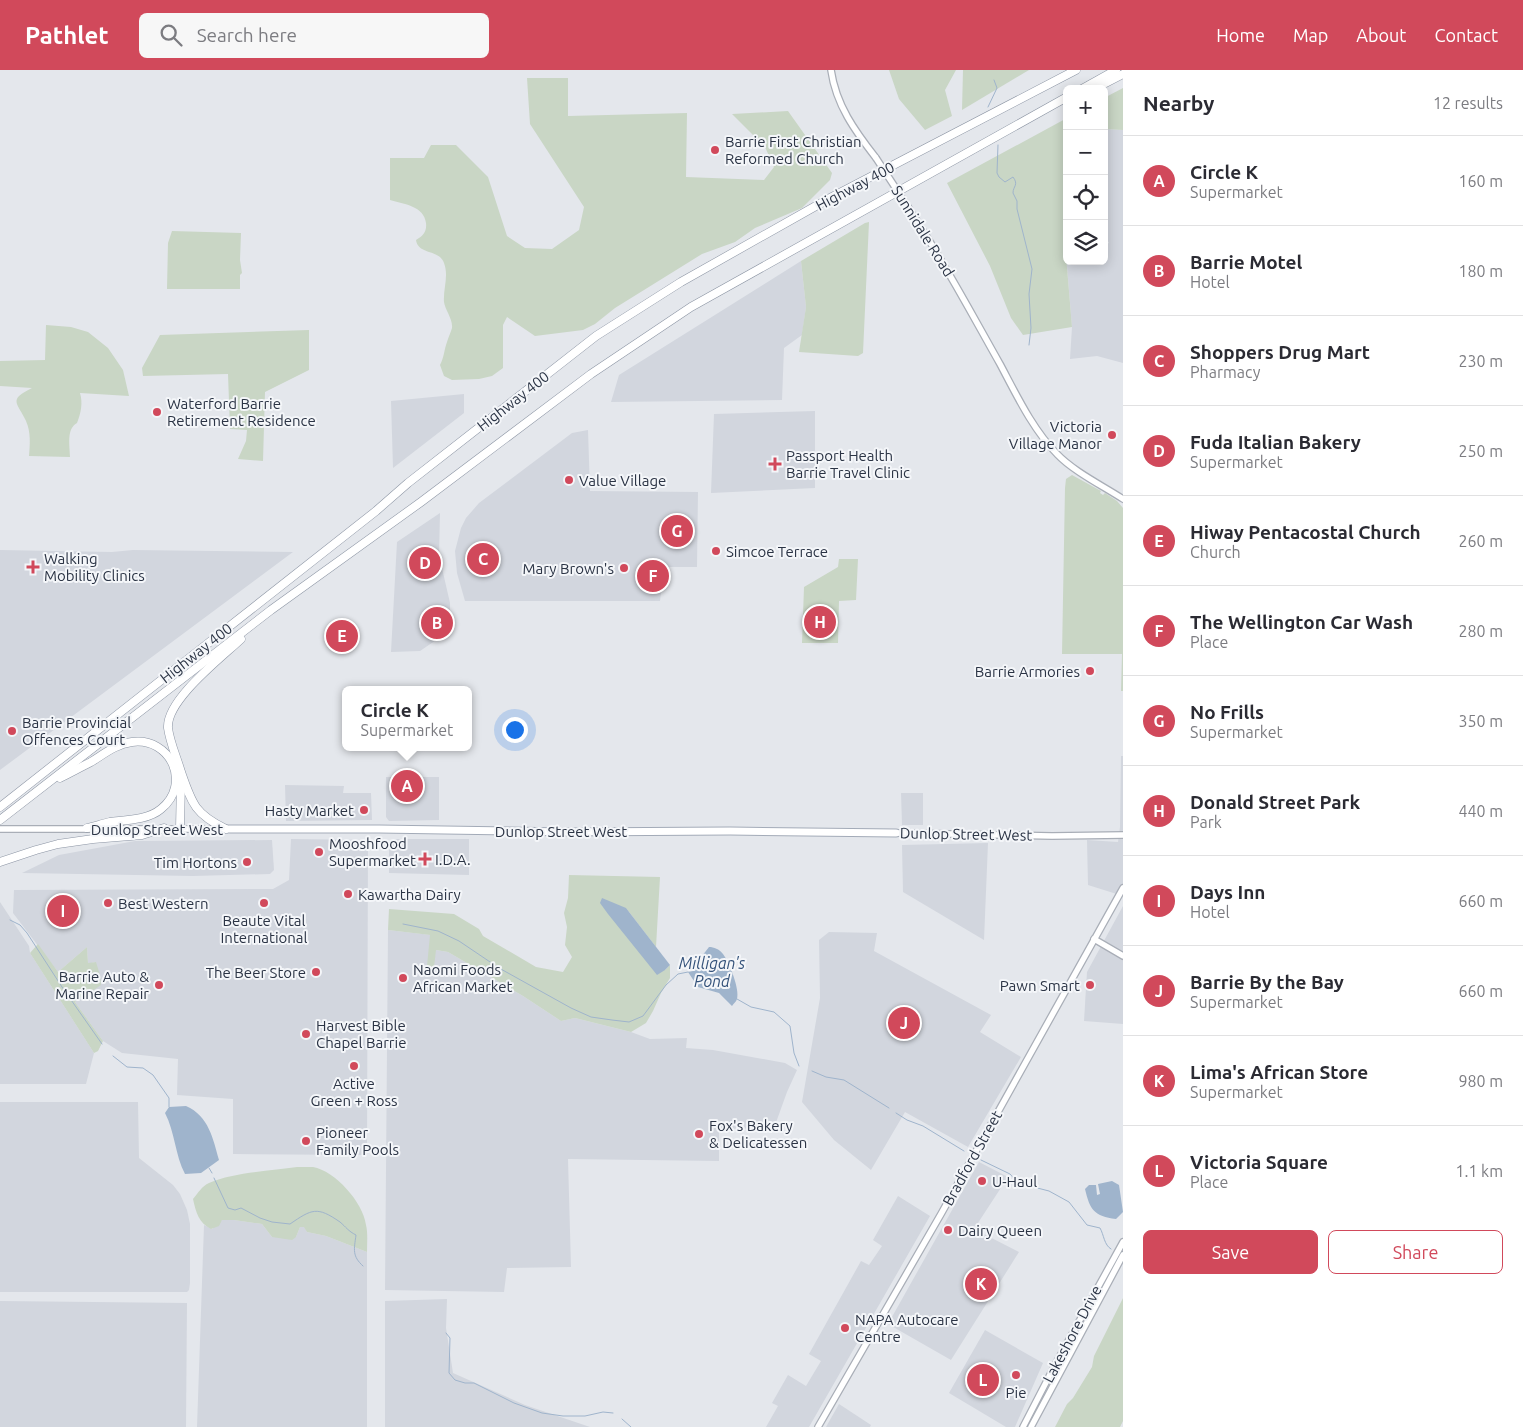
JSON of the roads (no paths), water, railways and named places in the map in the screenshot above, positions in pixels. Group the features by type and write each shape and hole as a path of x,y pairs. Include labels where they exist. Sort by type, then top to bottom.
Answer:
{"highway":[{"name":"Highway 400","path":"0,807 596,336 680,282 822,203 1076,70"},
{"path":"1089,85 1116,70"},
{"path":"1102,85 1123,74"},
{"name":"Highway 400","path":"0,820 271,610 421,502 591,374 691,307 1063,100"},
{"path":"1033,116 1063,104"},
{"path":"226,829 203,816 196,808 181,773 168,728 169,717 174,706 186,691 271,610"},
{"path":"41,788 117,746 130,742 143,741 164,751 174,768 176,780 175,789 161,809 142,818 108,822 88,828"},
{"path":"180,828 181,773"},
{"path":"0,862 58,844 142,835 164,828"}],"main road":[{"name":"Sunnidale Road","path":"831,70 837,95 846,117 876,158 951,276 1025,410 1057,454 1068,464 1123,499"},
{"name":"Dunlop Street West","path":"0,829 379,829 1052,836 1123,835"},
{"name":"Bradford Street","path":"818,1427 941,1214 1123,888"},
{"path":"1094,939 1123,956"},
{"name":"Lakeshore Drive","path":"1023,1427 1123,1242"},
{"path":"1031,1427 1123,1255"}],"water":[{"path":"602,898 626,908 670,965 665,970 657,975 600,903"},
{"name":"Milligan's Pond","path":"709,947 713,947 721,952 731,969 738,995 737,1000 732,1006 719,993 698,987 688,972 693,971 695,965"},
{"path":"186,1106 194,1110 205,1122 212,1136 219,1160 201,1173 185,1174 165,1113 169,1107"},
{"path":"1112,1181 1119,1185 1123,1212 1116,1219 1103,1216 1094,1211 1085,1189 1089,1185 1096,1185 1097,1195 1100,1194 1098,1184"}],"waterway":[{"path":"988,107 997,88 994,80"},
{"path":"998,145 997,173 1005,182 1013,177 1016,182 1013,193 1017,201 1017,209 1032,269 1029,294 1031,328 1029,345"},
{"path":"10,920 20,925 27,933 102,1044"},
{"path":"403,924 438,931 459,941 499,968 591,1017 629,1022 643,1016 666,985 678,974 688,972"},
{"path":"737,999 751,1007 774,1012 790,1026 794,1053 799,1066"},
{"path":"113,1056 127,1067 143,1068 153,1075 169,1098 170,1108"},
{"path":"812,1071 826,1077 844,1080 889,1108"},
{"path":"896,1113 907,1120 923,1126 964,1151"},
{"path":"981,1160 1010,1174 1018,1183 1049,1191 1069,1202 1087,1225 1100,1228 1105,1242 1111,1249"},
{"path":"209,1168 212,1173"},
{"path":"214,1178 228,1208 235,1210 241,1208 272,1222 290,1224 304,1215 315,1211 326,1213 356,1235 355,1252 357,1259 363,1266"},
{"path":"446,1333 450,1338 449,1373 455,1380 474,1383 514,1403 542,1413 563,1416 585,1416 603,1412 613,1413"},
{"path":"622,1419 631,1427"}],"place":[{"name":"Barrie First Christian Reformed Church","path":"715,150"},
{"name":"Waterford Barrie Retirement Residence","path":"157,412"},
{"name":"Victoria Village Manor","path":"1112,435"},
{"name":"Passport Health Barrie Travel Clinic","path":"775,464"},
{"name":"Value Village","path":"569,480"},
{"name":"No Frills","path":"677,531"},
{"name":"Simcoe Terrace","path":"716,551"},
{"name":"Shoppers Drug Mart","path":"483,559"},
{"name":"Fuda Italian Bakery","path":"425,563"},
{"name":"Walking Mobility Clinics","path":"33,567"},
{"name":"Mary Brown's","path":"624,568"},
{"name":"The Wellington Car Wash","path":"653,576"},
{"name":"Donald Street Park","path":"820,622"},
{"name":"Barrie Motel","path":"437,623"},
{"name":"Hiway Pentacostal Church","path":"342,636"},
{"name":"Barrie Armories","path":"1090,671"},
{"name":"Barrie Provincial Offences Court","path":"12,731"},
{"name":"Circle K","path":"407,786"},
{"name":"Hasty Market","path":"364,810"},
{"name":"Mooshfood Supermarket","path":"319,852"},
{"name":"I.D.A.","path":"425,859"},
{"name":"Tim Hortons","path":"247,862"},
{"name":"Kawartha Dairy","path":"348,894"},
{"name":"Best Western","path":"108,903"},
{"name":"Beaute Vital International","path":"264,903"},
{"name":"Days Inn","path":"63,911"},
{"name":"The Beer Store","path":"316,972"},
{"name":"Naomi Foods African Market","path":"403,978"},
{"name":"Barrie Auto & Marine Repair","path":"159,985"},
{"name":"Pawn Smart","path":"1090,985"},
{"name":"Barrie By the Bay","path":"904,1023"},
{"name":"Harvest Bible Chapel Barrie","path":"306,1034"},
{"name":"Active Green + Ross","path":"354,1066"},
{"name":"Fox's Bakery & Delicatessen","path":"699,1134"},
{"name":"Pioneer Family Pools","path":"306,1141"},
{"name":"U-Haul","path":"982,1181"},
{"name":"Dairy Queen","path":"948,1230"},
{"name":"Lima's African Store","path":"981,1284"},
{"name":"NAPA Autocare Centre","path":"845,1328"},
{"name":"Pie","path":"1016,1375"},
{"name":"Victoria Square","path":"983,1380"}]}
